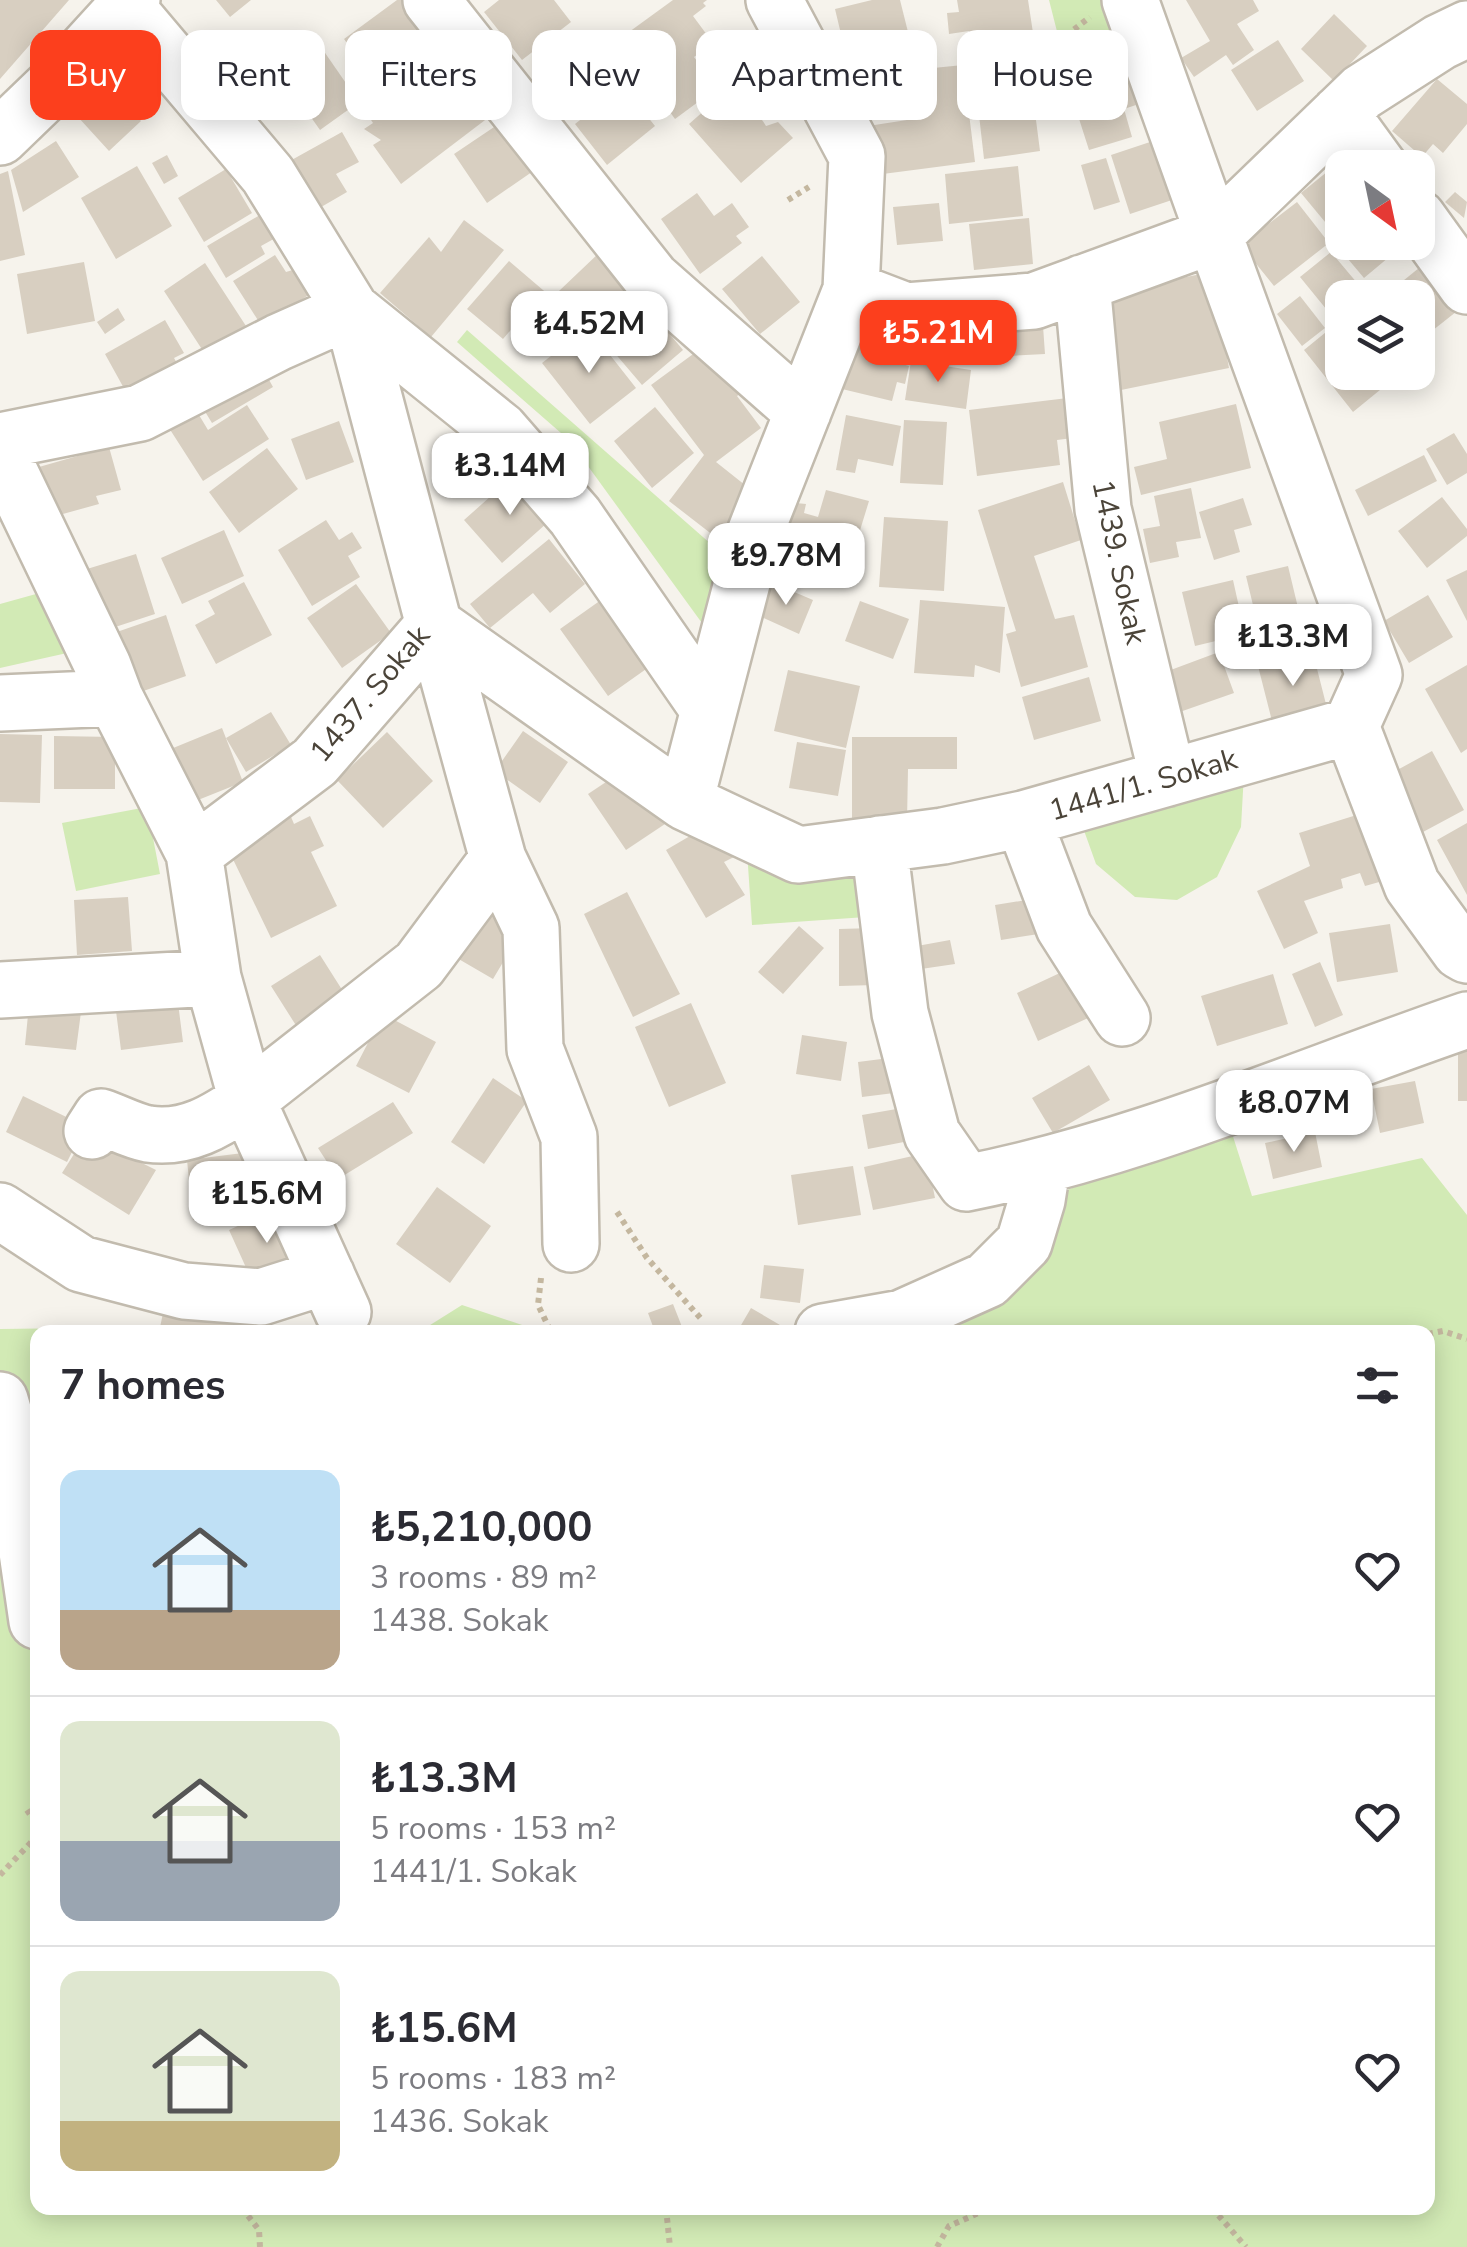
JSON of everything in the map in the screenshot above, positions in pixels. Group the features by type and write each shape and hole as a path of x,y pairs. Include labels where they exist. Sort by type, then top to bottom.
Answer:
{"street":[{"path":"431,0 652,280 803,412"},
{"path":"686,802 755,532 852,290 857,156 774,0"},
{"path":"0,137 129,3 268,176 352,310 500,430 575,516 710,710"},
{"path":"1114,5 1214,234 1374,675 1351,726 1412,885 1460,951 1467,955"},
{"path":"852,290 906,310 1034,300 1214,234 1362,92 1467,29"},
{"path":"1340,114 1367,150"},
{"path":"1435,242 1467,286"},
{"name":"1439. Sokak","path":"1082,284 1103,509 1168,778"},
{"path":"0,441 140,412 352,310"},
{"name":"1437. Sokak","path":"194,853 316,762 434,625 352,310"},
{"path":"0,452 104,666 115,698 194,853 213,978 246,1100 335,1294 261,1297 184,1291 81,1264 0,1212"},
{"path":"434,625 498,859 531,928 535,1049 569,1137 570,1244"},
{"name":"1441/1. Sokak","path":"434,625 686,802 798,854 943,836 1023,820 1351,726"},
{"path":"0,703 115,698"},
{"path":"1023,820 1064,927 1122,1018"},
{"path":"879,844 900,1013 932,1134 966,1183 1042,1168 1211,1114 1467,1020"},
{"path":"92,1131 101,1117 143,1133 183,1132 212,1123 419,964 498,859"},
{"path":"0,990 213,978"},
{"path":"862,1325 902,1318 986,1280 1024,1243 1042,1168"},
{"path":"0,1400 10,1434 30,1573"}],"path":[{"path":"1074,30 1114,5"},
{"path":"608,1198 647,1258 704,1320"},
{"path":"1435,1333 1443,1331 1467,1339"},
{"path":"27,1810 30,1815"},
{"path":"0,1875 30,1843"},
{"path":"247,2215 259,2230 260,2247"},
{"path":"667,2215 670,2247"},
{"path":"937,2247 949,2226 974,2215"},
{"path":"1218,2215 1246,2247"}],"green space":[{"path":"1049,0 1117,0 1125,30 1057,30"},
{"path":"467,330 736,566 715,641 569,440 457,342"},
{"path":"54,589 85,649 0,668 0,604"},
{"path":"1244,773 1241,827 1217,877 1177,900 1135,897 1096,864 1082,825"},
{"path":"147,807 160,874 76,891 62,823"},
{"path":"747,851 863,871 866,917 752,925"},
{"path":"1229,1124 1252,1196 1422,1158 1467,1215 1467,2247 0,2247 0,1329 30,1329 30,2215 1435,2215 1435,1325 960,1325 1050,1241 1060,1193"},
{"path":"462,1305 522,1325 430,1325"}],"building":[{"path":"0,0 69,0 43,30 30,30 30,45 0,79"},
{"path":"216,0 251,0 230,17"},
{"path":"397,0 406,0 427,30 356,30"},
{"path":"499,0 554,0 571,22 561,30 532,30 532,52 522,60 512,47 512,30 498,30 484,12"},
{"path":"673,0 707,0 703,3 706,6 693,16 703,30 696,30 696,104 676,118 676,30 632,30"},
{"path":"872,0 900,0 908,30 840,30 835,9"},
{"path":"957,0 1028,0 1033,30 957,30 949,34 947,13 959,12"},
{"path":"1186,0 1253,0 1259,11 1237,24 1254,50 1233,65 1226,55 1194,77 1181,58 1210,41"},
{"path":"1334,14 1367,46 1334,81 1301,49"},
{"path":"1278,40 1304,81 1257,111 1231,70"},
{"path":"1141,52 1151,84 1132,90 1136,105 1128,108 1128,56"},
{"path":"325,53 345,82 345,112 320,130 313,120 325,120"},
{"path":"957,66 957,120 970,120 975,162 875,175 868,126 937,120 937,68"},
{"path":"1437,79 1467,104 1467,124 1443,153 1433,144 1428,150 1414,150 1392,131"},
{"path":"696,118 762,120 766,126 778,122 793,138 741,183 689,124"},
{"path":"81,120 140,120 141,121 109,151"},
{"path":"371,120 485,120 401,184 373,145 381,140 364,129 373,123"},
{"path":"505,120 511,120 542,165 487,203 454,154"},
{"path":"580,120 650,120 655,126 607,165 575,124"},
{"path":"980,120 1036,120 1040,151 984,159"},
{"path":"1079,120 1127,120 1132,137 1089,150"},
{"path":"342,132 359,162 336,174 347,192 316,210 288,162"},
{"path":"1171,135 1190,194 1130,214 1111,155"},
{"path":"56,141 79,177 23,212 11,170"},
{"path":"167,155 178,176 164,184 152,163"},
{"path":"1106,158 1120,202 1094,210 1081,165"},
{"path":"137,166 172,226 116,259 81,198"},
{"path":"1018,166 1023,216 949,224 945,174"},
{"path":"226,169 252,213 204,242 178,198"},
{"path":"8,171 25,255 0,261 0,174"},
{"path":"1325,173 1325,222 1301,193"},
{"path":"1455,192 1467,202 1464,218 1445,202"},
{"path":"697,193 714,216 732,203 749,227 736,236 742,243 700,274 661,219"},
{"path":"1297,202 1325,238 1325,246 1274,286 1241,245"},
{"path":"939,203 943,241 897,245 893,207"},
{"path":"265,212 279,236 261,246 265,254 226,278 207,246"},
{"path":"1029,218 1033,264 974,270 969,224"},
{"path":"464,220 504,250 431,337 380,293 429,237 441,252"},
{"path":"600,252 635,288 594,327 559,291"},
{"path":"275,255 286,272 296,269 312,293 261,325 233,281"},
{"path":"762,256 800,302 760,334 722,289"},
{"path":"1325,257 1325,260 1338,260 1355,280 1325,280 1325,308 1300,277"},
{"path":"1349,260 1386,260 1364,278"},
{"path":"1431,260 1466,304 1435,329 1435,280 1404,280"},
{"path":"509,261 557,302 540,321 527,311 503,339 467,309"},
{"path":"84,262 95,321 27,334 17,274"},
{"path":"205,263 246,326 205,354 164,291"},
{"path":"1211,272 1229,368 1121,390 1102,294"},
{"path":"1300,296 1325,328 1302,346 1277,314"},
{"path":"118,308 125,320 105,334 97,322"},
{"path":"648,308 683,350 642,385 607,344"},
{"path":"165,320 184,353 174,358 182,372 131,401 105,354"},
{"path":"858,326 908,339 902,364 909,366 905,384 897,382 892,401 842,389"},
{"path":"1043,326 1045,354 990,357 989,328"},
{"path":"588,327 636,388 590,424 542,363"},
{"path":"1325,333 1325,377 1304,350"},
{"path":"700,349 726,383 744,369 755,383 737,396 761,428 716,462 755,493 718,539 669,501 704,455 651,385"},
{"path":"911,361 971,370 966,409 905,400"},
{"path":"263,369 273,387 212,423 201,405"},
{"path":"1336,390 1380,390 1353,412"},
{"path":"1076,397 1081,437 1057,440 1060,465 977,476 969,410"},
{"path":"1236,404 1251,468 1141,495 1134,467 1167,459 1159,422"},
{"path":"247,405 269,439 203,481 169,428 196,410 208,430"},
{"path":"655,407 694,453 652,488 614,441"},
{"path":"846,415 901,426 893,466 858,459 855,473 836,470"},
{"path":"904,420 947,422 943,485 900,483"},
{"path":"339,421 354,462 306,480 291,439"},
{"path":"470,425 505,456 489,473 475,460 463,474 443,456"},
{"path":"1454,433 1467,454 1467,473 1447,485 1426,449"},
{"path":"109,447 121,490 96,496 99,504 52,517 39,467"},
{"path":"267,448 298,489 239,533 209,492"},
{"path":"1424,455 1437,481 1368,516 1355,490"},
{"path":"518,472 556,515 502,563 464,520"},
{"path":"1063,482 1081,540 1034,556 1055,619 1074,615 1088,667 1021,687 1006,634 1016,631 978,510"},
{"path":"1191,488 1201,538 1176,542 1179,557 1150,563 1143,529 1160,526 1154,496"},
{"path":"826,490 869,501 846,576 793,561 800,543 781,540 786,502 806,504 804,513 818,517"},
{"path":"1442,497 1467,529 1467,536 1427,568 1398,531"},
{"path":"1243,498 1252,525 1234,530 1240,552 1214,560 1199,512"},
{"path":"884,517 948,521 944,591 879,587"},
{"path":"326,520 339,540 352,532 362,548 348,556 360,577 312,606 278,550"},
{"path":"224,530 244,576 182,604 161,558"},
{"path":"549,539 585,584 550,613 533,593 490,628 470,604"},
{"path":"136,554 155,614 106,630 87,569"},
{"path":"1288,566 1300,616 1258,626 1246,576"},
{"path":"1467,570 1467,621 1446,580"},
{"path":"1233,580 1245,634 1195,646 1182,592"},
{"path":"244,582 272,635 216,664 195,625 215,614 208,601"},
{"path":"773,583 813,600 799,634 759,616"},
{"path":"356,584 391,633 342,668 307,618"},
{"path":"1428,595 1453,637 1409,663 1384,621"},
{"path":"601,600 649,667 608,696 560,629"},
{"path":"920,600 1005,607 1000,673 975,665 974,677 914,673"},
{"path":"860,601 909,619 893,659 845,641"},
{"path":"166,615 186,676 132,695 111,634"},
{"path":"1219,652 1234,693 1174,714 1160,674"},
{"path":"1313,653 1328,712 1273,725 1258,666"},
{"path":"1467,665 1467,749 1461,753 1425,689"},
{"path":"788,670 860,686 846,748 774,731"},
{"path":"1089,677 1101,721 1034,740 1022,697"},
{"path":"271,712 291,745 246,772 226,738"},
{"path":"222,728 243,782 183,806 161,753"},
{"path":"523,731 568,762 540,803 495,771"},
{"path":"387,732 433,781 383,828 337,780"},
{"path":"0,734 42,735 40,803 0,802"},
{"path":"54,736 115,737 115,789 54,789"},
{"path":"852,737 957,737 957,769 908,769 907,821 852,821"},
{"path":"797,742 846,750 838,796 789,788"},
{"path":"1432,751 1464,810 1423,832 1390,774"},
{"path":"627,768 665,824 626,850 588,794"},
{"path":"289,812 294,824 310,816 324,846 311,852 337,906 271,938 230,853 268,835 262,824"},
{"path":"1363,813 1397,877 1365,886 1360,873 1341,879 1343,888 1304,901 1318,933 1284,949 1257,891 1310,866 1299,833"},
{"path":"714,822 734,857 724,862 745,895 706,918 666,850"},
{"path":"1467,823 1467,895 1437,840"},
{"path":"627,892 680,994 633,1017 584,914"},
{"path":"128,897 132,951 77,955 74,900"},
{"path":"1039,898 1045,933 1001,940 995,905"},
{"path":"480,901 524,927 493,979 450,954"},
{"path":"1390,924 1398,972 1337,982 1329,933"},
{"path":"799,926 824,948 783,994 758,972"},
{"path":"874,928 875,985 839,986 839,929"},
{"path":"950,940 955,964 921,969 917,946"},
{"path":"320,955 346,996 297,1027 271,986"},
{"path":"1320,962 1343,1015 1315,1027 1292,974"},
{"path":"1077,965 1099,1013 1038,1041 1017,993"},
{"path":"1273,974 1288,1024 1217,1046 1201,996"},
{"path":"178,1003 183,1042 121,1050 116,1011"},
{"path":"691,1003 726,1083 669,1107 635,1027"},
{"path":"29,1005 81,1012 76,1050 25,1045"},
{"path":"383,1014 436,1042 409,1093 356,1066"},
{"path":"802,1035 847,1042 841,1081 796,1074"},
{"path":"1458,1044 1467,1044 1467,1101 1458,1101"},
{"path":"897,1057 902,1092 862,1097 858,1062"},
{"path":"1089,1065 1110,1100 1053,1133 1032,1098"},
{"path":"493,1078 527,1101 484,1164 451,1142"},
{"path":"1415,1081 1424,1123 1380,1133 1371,1089"},
{"path":"23,1096 85,1126 67,1162 6,1132"},
{"path":"393,1102 413,1133 338,1179 318,1148"},
{"path":"908,1107 914,1140 868,1149 862,1115"},
{"path":"1315,1132 1322,1167 1273,1179 1265,1143"},
{"path":"86,1135 156,1170 129,1215 62,1173"},
{"path":"243,1153 250,1214 193,1220 187,1160"},
{"path":"926,1153 935,1198 873,1210 864,1167"},
{"path":"853,1166 861,1215 798,1225 791,1175"},
{"path":"437,1187 491,1226 450,1283 396,1244"},
{"path":"273,1210 311,1256 253,1283 229,1230"},
{"path":"764,1265 804,1269 800,1303 760,1298"},
{"path":"166,1299 235,1314 233,1325 160,1325"},
{"path":"673,1304 681,1325 652,1325 648,1313"},
{"path":"751,1308 780,1325 741,1325"}]}
